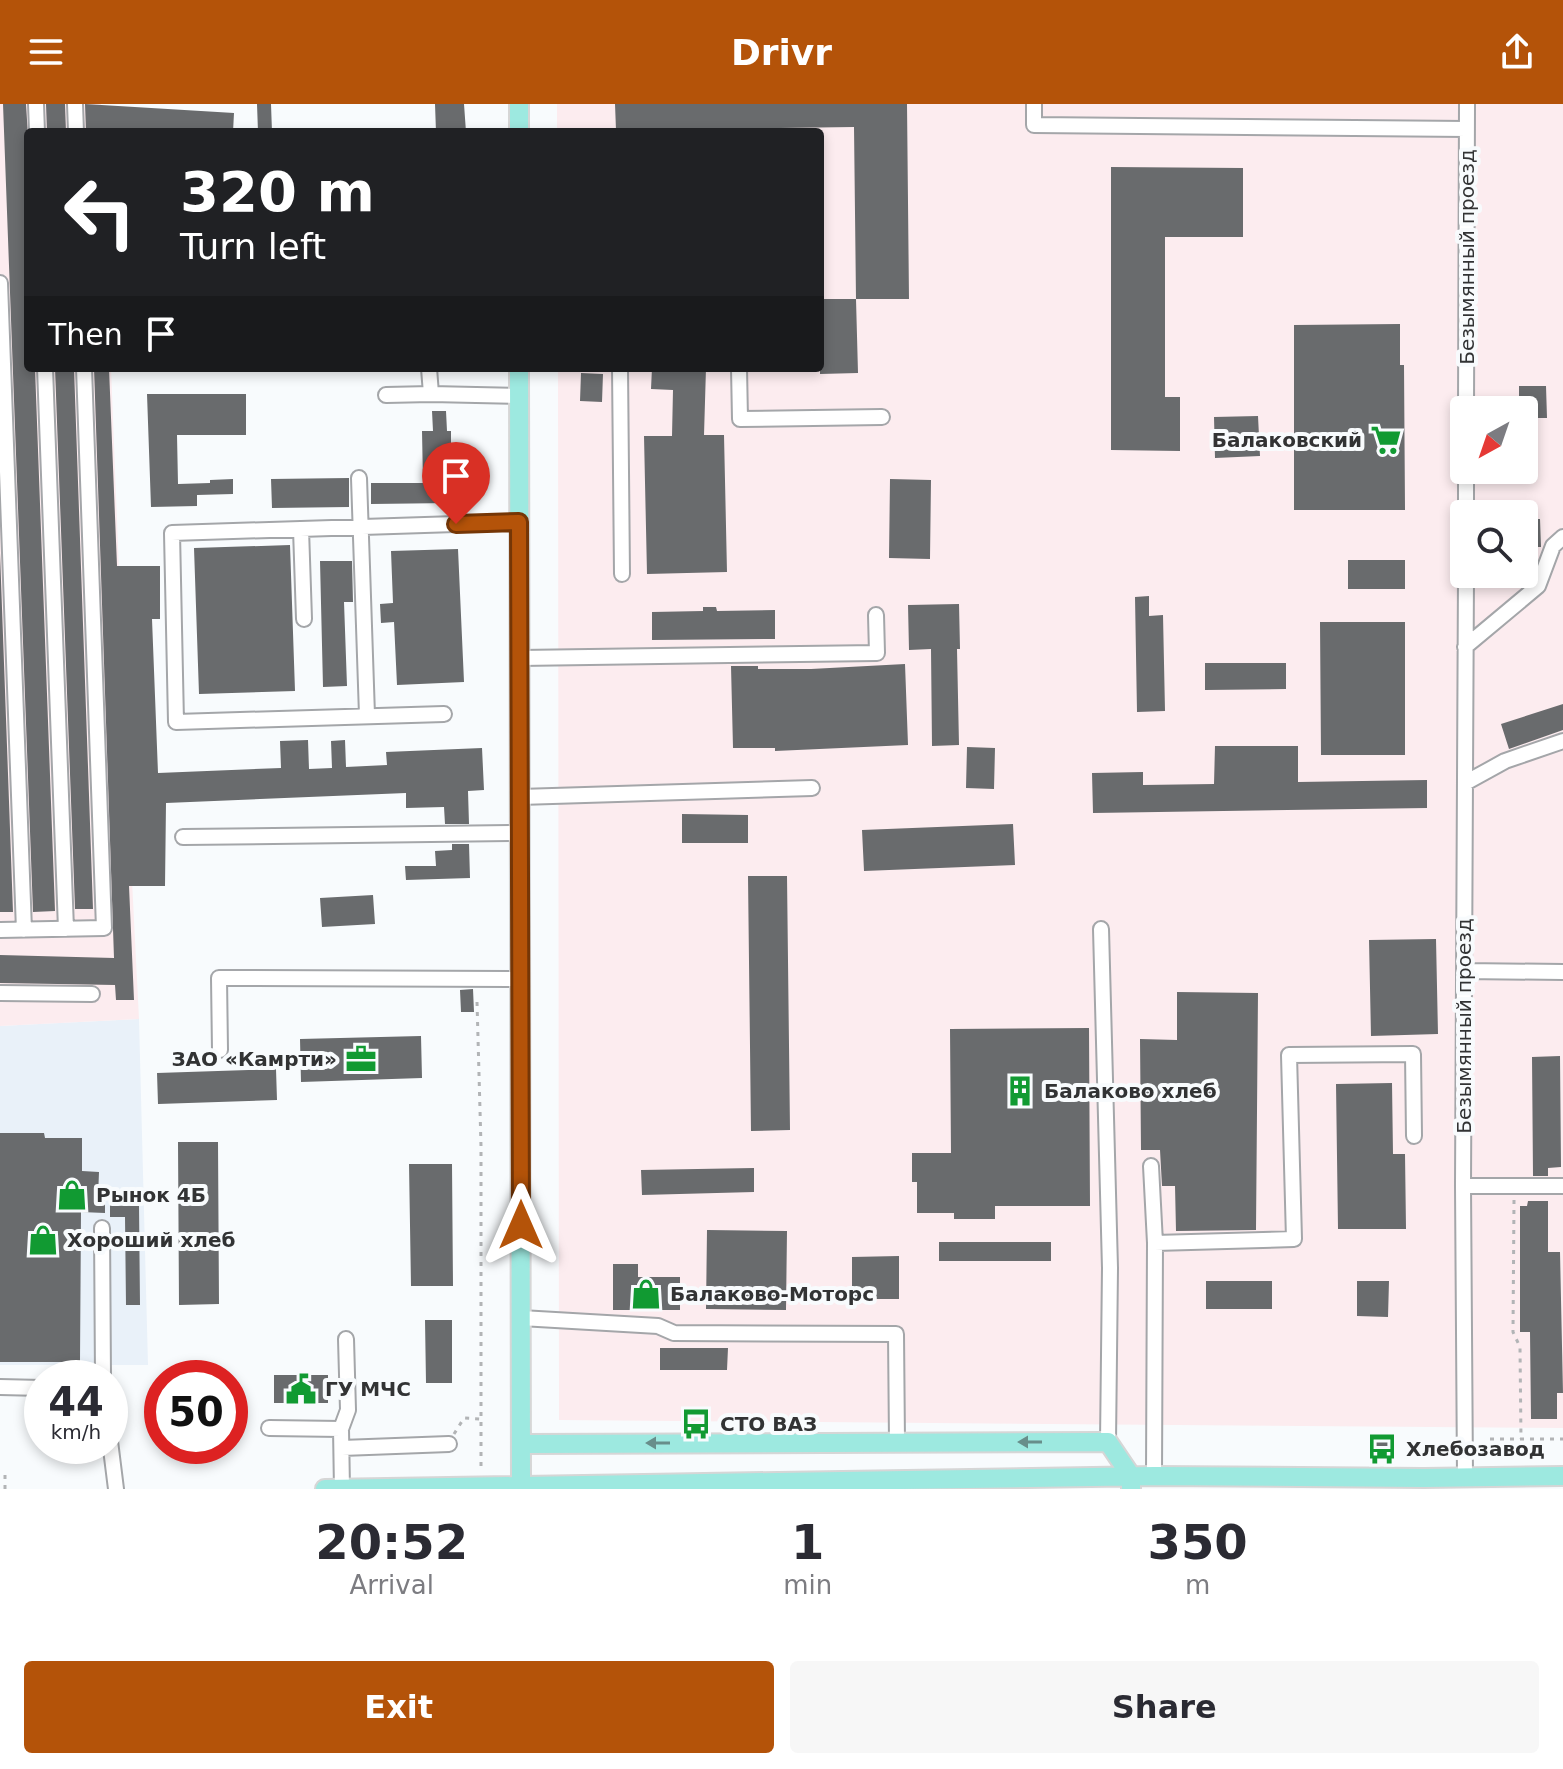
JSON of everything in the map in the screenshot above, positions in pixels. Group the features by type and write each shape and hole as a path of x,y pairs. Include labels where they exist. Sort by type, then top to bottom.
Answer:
{"main road":[{"path":"519,104 519,128"},
{"path":"519,372 521,1488"},
{"path":"521,1444 1108,1442 1131,1482"},
{"path":"325,1489 1131,1482 1154,1476 1563,1476"}],"street":[{"path":"36,104 37,128"},
{"path":"75,104 76,128"},
{"path":"1034,104 1034,125 1467,129"},
{"name":"Безымянный проезд","path":"1466,396 1467,104"},
{"path":"0,283 24,930"},
{"path":"45,372 66,929"},
{"path":"0,930 104,928 84,372"},
{"path":"429,372 431,394"},
{"path":"620,372 622,574"},
{"path":"739,372 740,419 882,417"},
{"path":"386,395 519,396"},
{"path":"359,478 367,715"},
{"path":"444,714 176,722 172,533 519,522"},
{"path":"301,529 304,619"},
{"path":"1465,647 1538,586 1553,546 1563,537"},
{"name":"Безымянный проезд","path":"1465,1477 1466,588"},
{"path":"520,658 877,653 876,615"},
{"path":"1465,783 1505,761 1563,741"},
{"path":"520,797 812,788"},
{"path":"183,837 520,833"},
{"path":"1101,929 1110,1268 1108,1442"},
{"path":"1464,971 1563,972"},
{"path":"220,1050 219,978 520,979"},
{"path":"0,993 92,994"},
{"path":"1155,1243 1294,1239 1289,1055 1413,1054 1414,1136"},
{"path":"1151,1166 1155,1243 1154,1476"},
{"path":"1463,1186 1563,1186"},
{"path":"102,1228 103,1360"},
{"path":"521,1318 658,1326 674,1333 896,1334 897,1442"},
{"path":"342,1489 341,1429 348,1410 346,1339"},
{"path":"0,1387 24,1388"},
{"path":"269,1428 341,1429"},
{"path":"342,1448 449,1444"},
{"path":"113,1464 116,1489"}],"path":[{"path":"477,1002 481,1146 481,1466"},
{"path":"1514,1186 1513,1332 1520,1347 1521,1439"},
{"path":"449,1444 464,1418 481,1419"},
{"path":"1490,1439 1563,1439"},
{"path":"5,1471 5,1489"}],"shaded area":[{"path":"0,104 101,104 102,128 24,128 24,372 111,372 139,1019 0,1026"},
{"path":"557,104 1563,104 1563,1428 559,1420 558,372 824,372 824,128 557,128"},
{"name":"Рынок 4Б","path":"139,1019 148,1360 144,1360 144,1365 128,1365 128,1360 24,1360 24,1365 0,1365 0,1026"}],"building":[{"path":"3,104 26,104 28,128 24,128 24,372 35,372 55,911 33,912"},
{"path":"46,104 65,104 66,128 47,128"},
{"path":"85,104 234,113 233,128 86,128"},
{"path":"257,104 271,104 272,128 258,128"},
{"path":"435,104 464,104 466,128 436,128"},
{"path":"615,104 907,104 909,299 856,299 854,127 616,128"},
{"path":"1111,167 1243,168 1243,237 1165,237 1165,397 1180,397 1180,451 1111,450"},
{"path":"824,299 856,299 858,373 820,374 824,372"},
{"path":"1400,324 1400,365 1404,365 1405,510 1294,510 1294,325"},
{"path":"55,372 74,372 93,909 75,909"},
{"path":"94,372 109,372 117,566 160,566 160,619 152,619 158,773 281,768 280,741 308,740 309,769 332,768 331,741 345,740 346,767 387,765 386,752 482,748 484,790 468,791 469,824 445,824 444,807 406,808 406,793 166,803 165,886 129,886 134,1000 116,1000 115,985 0,983 0,955 114,958"},
{"path":"652,372 706,372 704,435 724,435 727,572 647,574 644,436 672,436 673,390 651,389"},
{"path":"581,373 603,374 602,402 580,401"},
{"path":"1519,386 1546,386 1547,418 1538,418 1538,396 1519,396"},
{"path":"147,394 246,394 246,435 177,435 178,484 233,479 233,494 197,495 197,506 151,507"},
{"path":"432,411 446,411 447,431 451,431 451,503 371,504 371,483 423,483 422,431 433,431"},
{"path":"1258,416 1260,456 1215,458 1214,417"},
{"path":"349,478 349,507 272,508 271,479"},
{"path":"890,479 931,480 930,559 889,558"},
{"path":"1538,519 1540,519 1541,547 1538,547"},
{"path":"290,545 295,691 199,694 194,548"},
{"path":"458,549 464,682 397,685 394,622 381,623 380,604 393,603 391,551"},
{"path":"0,553 13,912 0,912"},
{"path":"1348,560 1405,560 1405,589 1348,589"},
{"path":"320,561 352,561 353,602 344,602 347,686 323,687"},
{"path":"1149,596 1149,616 1163,615 1165,711 1137,712 1135,597"},
{"path":"959,604 959,745 932,746 931,649 909,650 908,605"},
{"path":"703,607 716,607 717,611 775,610 775,639 652,640 652,612 703,611"},
{"path":"1320,622 1405,622 1405,755 1321,755"},
{"path":"1205,663 1286,663 1286,689 1205,690"},
{"path":"905,664 908,745 775,751 775,748 733,748 731,666 811,669"},
{"path":"1563,704 1563,730 1509,749 1501,724"},
{"path":"1215,746 1298,746 1298,782 1427,780 1427,808 1093,813 1092,773 1143,772 1143,785 1214,784"},
{"path":"967,747 995,748 994,789 966,788"},
{"path":"682,814 748,815 748,843 682,843"},
{"path":"1013,824 1015,865 864,871 862,830"},
{"path":"452,844 469,844 470,878 406,880 405,866 436,866 435,851 452,850"},
{"path":"748,876 787,876 790,1130 751,1131"},
{"path":"373,895 375,924 322,927 320,898"},
{"path":"1436,939 1438,1034 1371,1036 1369,940"},
{"path":"473,989 474,1012 461,1012 460,990"},
{"path":"1177,992 1258,993 1256,1230 1176,1231 1175,1186 1162,1186 1160,1150 1141,1150 1140,1039 1177,1040"},
{"name":"Балаково хлеб","path":"1089,1028 1090,1206 995,1206 995,1219 954,1219 954,1213 917,1213 917,1182 912,1182 912,1153 951,1153 950,1029"},
{"name":"ЗАО «Камрти»","path":"421,1036 422,1078 301,1082 300,1039"},
{"path":"1560,1056 1561,1167 1548,1168 1548,1176 1533,1176 1532,1057"},
{"path":"276,1069 277,1100 158,1104 157,1073"},
{"path":"1392,1083 1393,1154 1405,1154 1406,1229 1338,1229 1336,1084"},
{"path":"0,1133 44,1133 45,1138 82,1138 82,1171 99,1172 98,1197 105,1197 105,1213 81,1212 80,1360 0,1362"},
{"path":"178,1142 218,1142 219,1304 179,1305"},
{"path":"409,1164 452,1164 453,1286 411,1286"},
{"path":"754,1168 754,1192 642,1195 641,1170"},
{"path":"1528,1201 1548,1201 1548,1252 1560,1252 1563,1393 1557,1393 1557,1419 1531,1419 1530,1332 1520,1332 1520,1206 1527,1206"},
{"path":"110,1205 139,1205 140,1305 126,1305 125,1217 110,1217"},
{"path":"707,1230 787,1231 786,1310 706,1309"},
{"path":"939,1242 1051,1242 1051,1261 939,1261"},
{"path":"899,1256 899,1299 852,1299 852,1257"},
{"name":"Балаково-Моторс","path":"613,1264 638,1264 638,1277 680,1277 680,1310 613,1310"},
{"path":"1206,1281 1272,1281 1272,1309 1206,1309"},
{"path":"1357,1281 1389,1281 1388,1317 1357,1316"},
{"path":"425,1320 452,1320 452,1383 426,1383"},
{"path":"660,1348 728,1348 727,1370 660,1370"},
{"name":"ГУ МЧС","path":"274,1375 328,1375 328,1403 274,1403"},
{"path":"1368,1437 1395,1437 1395,1451 1368,1452"}],"place":[{"name":"Балаковский","path":"1386,440"},
{"name":"ЗАО «Камрти»","path":"361,1059"},
{"name":"Балаково хлеб","path":"1020,1091"},
{"name":"Рынок 4Б","path":"72,1195"},
{"name":"Хороший хлеб","path":"43,1240"},
{"name":"Балаково-Моторс","path":"646,1294"},
{"name":"ГУ МЧС","path":"301,1389"},
{"name":"СТО ВАЗ","path":"696,1424"},
{"name":"Хлебозавод","path":"1382,1449"}],"route":[{"path":"456,524 519,522 521,1225"}]}
